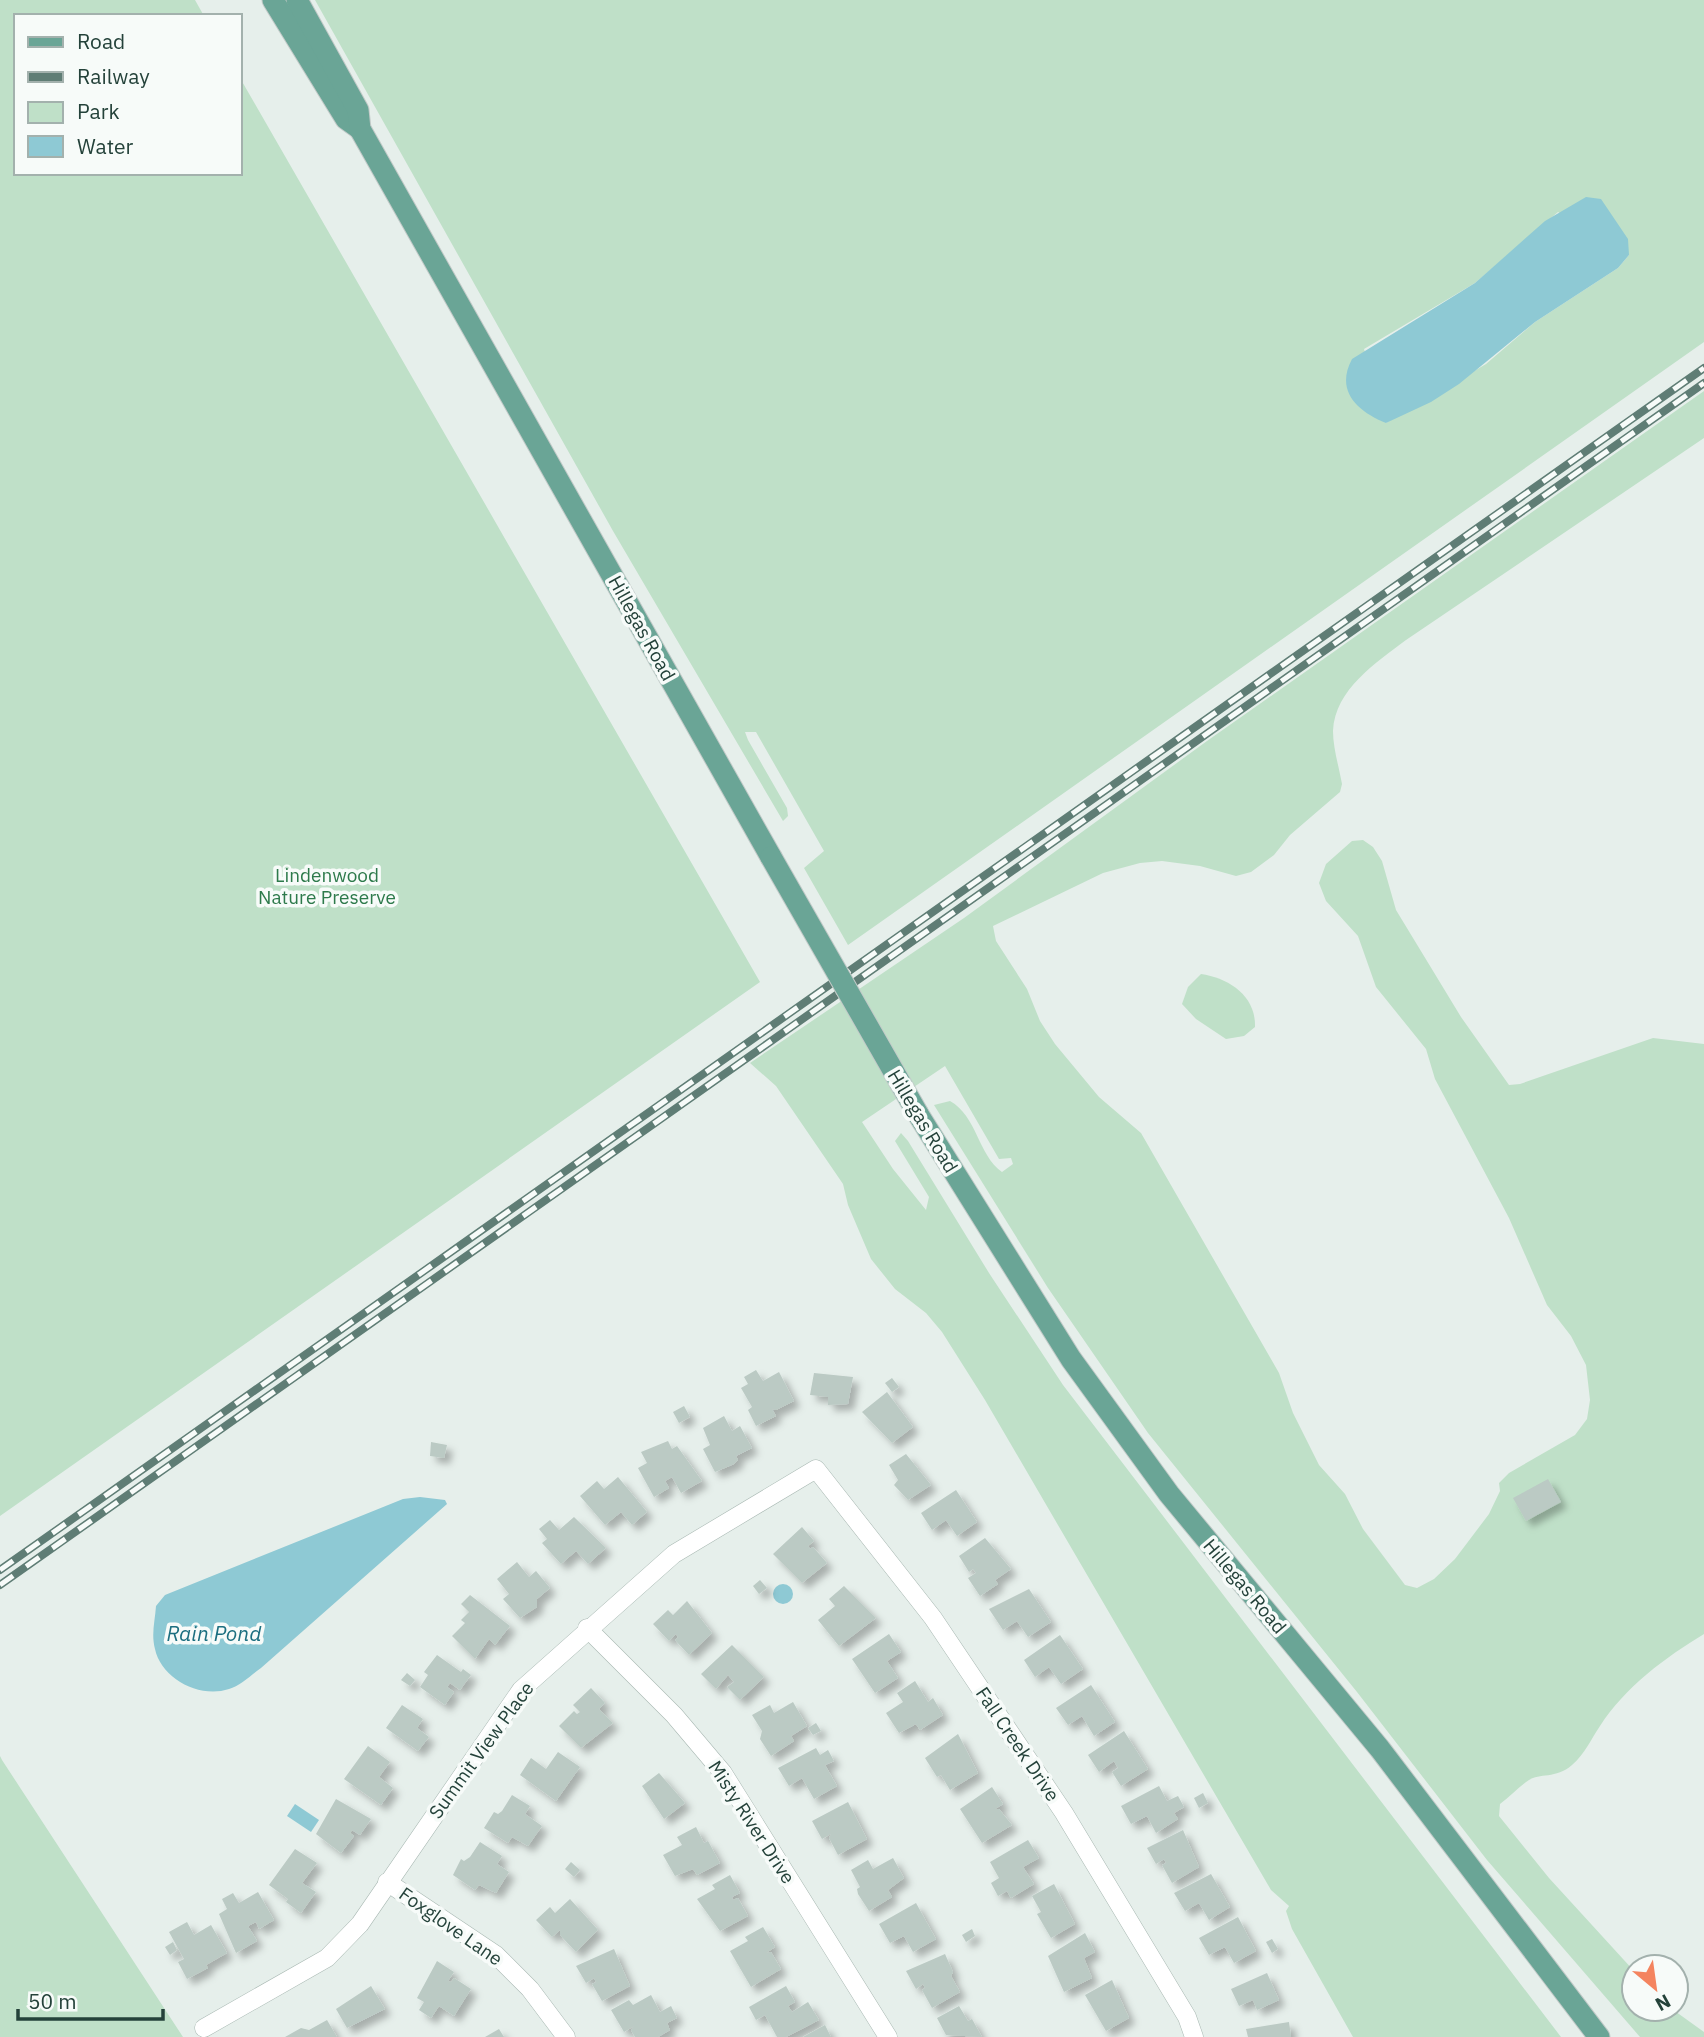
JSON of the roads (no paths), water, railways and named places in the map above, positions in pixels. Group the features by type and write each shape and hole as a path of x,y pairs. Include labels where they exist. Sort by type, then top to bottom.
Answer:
{"main road":[{"name":"Hillegas Road","path":"273,0 346,119 360,129"},
{"name":"Hillegas Road","path":"296,0 358,110 360,129 771,857 918,1114 1071,1359 1169,1494 1380,1749 1600,2037"}],"street":[{"name":"Summit View Place","path":"204,2028 327,1958 360,1924 521,1690 587,1628 674,1554 816,1469"},
{"name":"Fall Creek Drive","path":"816,1469 932,1616 1057,1802 1187,2017 1194,2037"},
{"name":"Misty River Drive","path":"587,1628 678,1720 723,1773 888,2037"},
{"name":"Foxglove Lane","path":"387,1882 496,1955 530,1989 566,2037"}],"water":[{"path":"1586,197 1601,199 1628,239 1629,255 1618,268 1535,322 1459,384 1431,402 1386,423 1358,406 1346,381 1352,359 1475,283 1545,221"},
{"name":"Rain Pond","path":"420,1497 445,1500 447,1504 261,1668 237,1685 229,1689 206,1691 183,1684 165,1669 154,1643 154,1627 156,1606 165,1595 403,1499"},
{"path":"779,1584 787,1584 793,1594 787,1604 779,1604 773,1598 773,1590"},
{"path":"295,1804 319,1820 311,1832 287,1816"}],"railway":[{"path":"0,1570 1704,368"},
{"path":"0,1585 1704,383"}],"park label":[{"name":"Lindenwood Nature Preserve","path":"327,886"}]}
